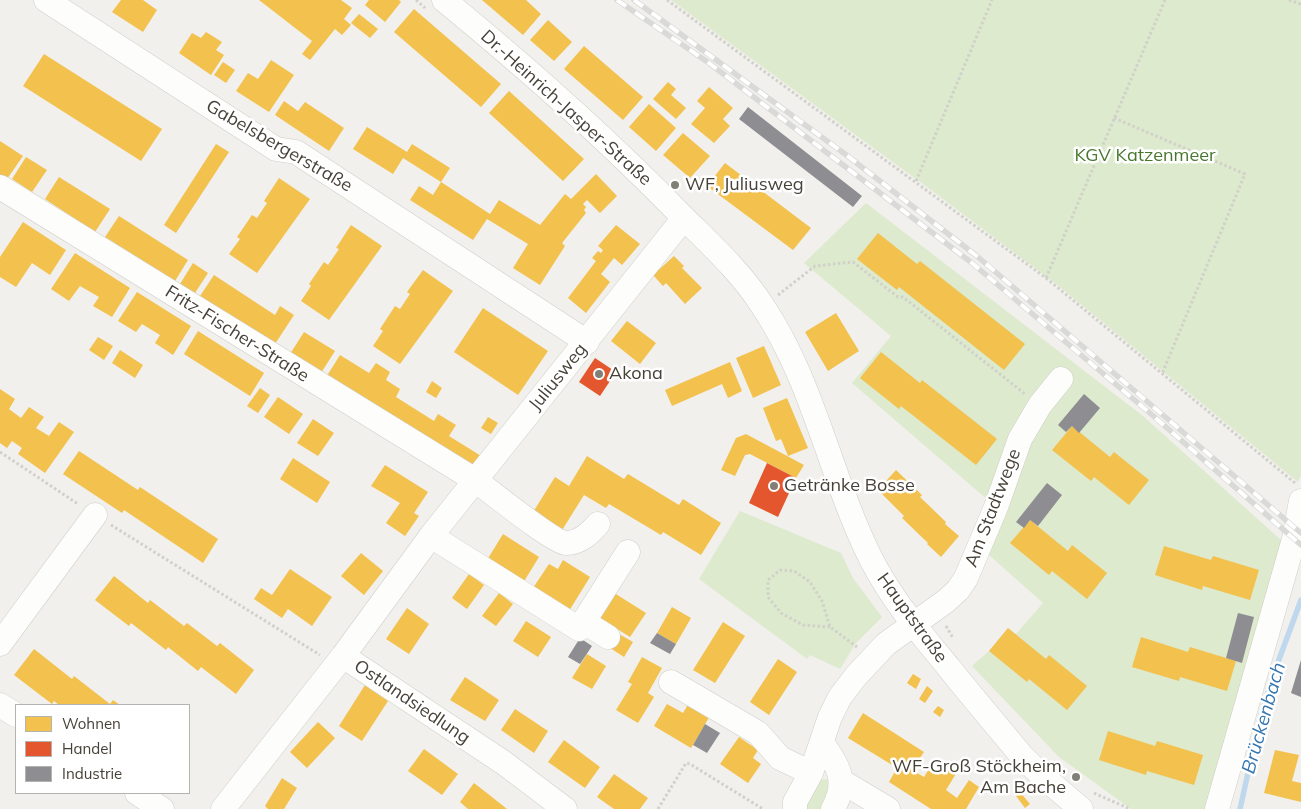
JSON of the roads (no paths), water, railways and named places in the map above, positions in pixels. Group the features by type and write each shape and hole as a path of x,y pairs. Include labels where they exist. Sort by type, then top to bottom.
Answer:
{"street":[{"name":"Gabelsbergerstraße","path":"46,0 276,148 296,152 587,342"},
{"name":"Dr.-Heinrich-Jasper-Straße","path":"444,0 607,142 684,218"},
{"name":"Fritz-Fischer-Straße","path":"0,187 475,480 544,531 565,543 587,536 598,524"},
{"name":"Juliusweg","path":"339,660 430,536 587,342 684,218"},
{"name":"Hauptstraße","path":"684,218 732,266 763,305 791,355 858,530 870,556 895,600 913,625 1021,755 1081,809"},
{"name":"Am Stadtwege","path":"796,809 798,797 811,773 830,718 840,698 872,658 886,644 946,602 958,590 966,578 1020,439 1040,405 1060,379"},
{"path":"1217,809 1294,539 1299,493"},
{"path":"0,644 95,515"},
{"path":"430,536 579,629 628,552"},
{"path":"584,622 608,637"},
{"name":"Ostlandsiedlung","path":"223,809 339,660 504,763 565,809"},
{"path":"671,682 758,733 780,758 811,773"},
{"path":"0,705 15,714"},
{"path":"822,743 834,762 842,781 839,797 833,809"},
{"path":"842,781 888,809"},
{"path":"139,794 162,809"}],"waterway":[{"name":"Brückenbach","path":"1240,809 1260,719 1274,673 1301,600"}],"railway":[{"path":"617,0 709,63 972,263 1151,414 1301,545"},
{"path":"634,0 845,154 978,257 1301,533"}],"place":[{"name":"WF, Juliusweg","path":"675,185"},
{"name":"Akona","path":"599,374"},
{"name":"Getränke Bosse","path":"774,486"},
{"name":"WF-Groß Stöckheim, Am Bache","path":"1076,777"}],"park label":[{"name":"KGV Katzenmeer","path":"1145,156"}]}
